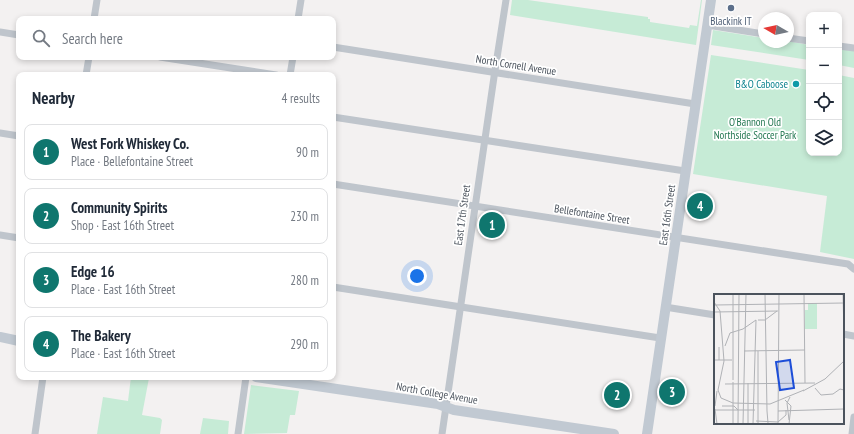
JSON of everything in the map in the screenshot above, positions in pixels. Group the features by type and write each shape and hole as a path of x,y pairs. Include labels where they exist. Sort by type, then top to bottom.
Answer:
{"main road":[{"name":"East 16th Street","path":"647,434 711,0"},
{"path":"0,338 16,341"},
{"name":"North College Avenue","path":"276,380 438,404 454,410 614,434"}],"street":[{"path":"94,16 97,0"},
{"path":"298,16 301,0"},
{"name":"East 17th Street","path":"442,434 494,72 506,0"},
{"path":"707,25 758,33"},
{"path":"0,32 16,35"},
{"path":"794,39 806,41"},
{"path":"842,46 854,48"},
{"name":"North Cornell Avenue","path":"336,47 695,104"},
{"path":"86,72 88,60"},
{"path":"179,60 257,72"},
{"path":"290,72 292,60"},
{"path":"336,117 685,171"},
{"path":"0,133 16,136"},
{"name":"Bellefontaine Street","path":"336,184 848,264 854,269"},
{"path":"0,235 16,238"},
{"path":"336,287 660,338"},
{"path":"665,307 714,315"},
{"path":"844,334 854,336"},
{"path":"34,434 43,380"},
{"path":"238,434 246,380"},
{"path":"852,434 854,417"}],"green space":[{"path":"512,0 528,0 648,17 650,22 689,28 690,25 697,26 702,0 696,45 510,15"},
{"path":"713,30 758,37 758,48 794,48 794,42 806,44 806,60 711,45"},
{"path":"842,49 854,51 854,68 842,66"},
{"name":"O'Bannon Old Northside Soccer Park","path":"711,55 806,70 806,156 842,156 842,76 854,78 854,259 820,252 827,196 693,174"},
{"path":"131,380 149,380 142,415 160,418 162,420 160,434 97,434 103,397 128,401"},
{"path":"251,385 299,391 295,415 290,415 287,433 244,434"},
{"path":"203,418 229,421 228,434 200,434"}],"place":[{"name":"Blackink IT","path":"731,8"},
{"name":"B&O Caboose","path":"796,84"},
{"name":"The Bakery","path":"700,206"},
{"name":"West Fork Whiskey Co.","path":"492,225"},
{"name":"Edge 16","path":"672,392"},
{"name":"Community Spirits","path":"617,395"}]}
